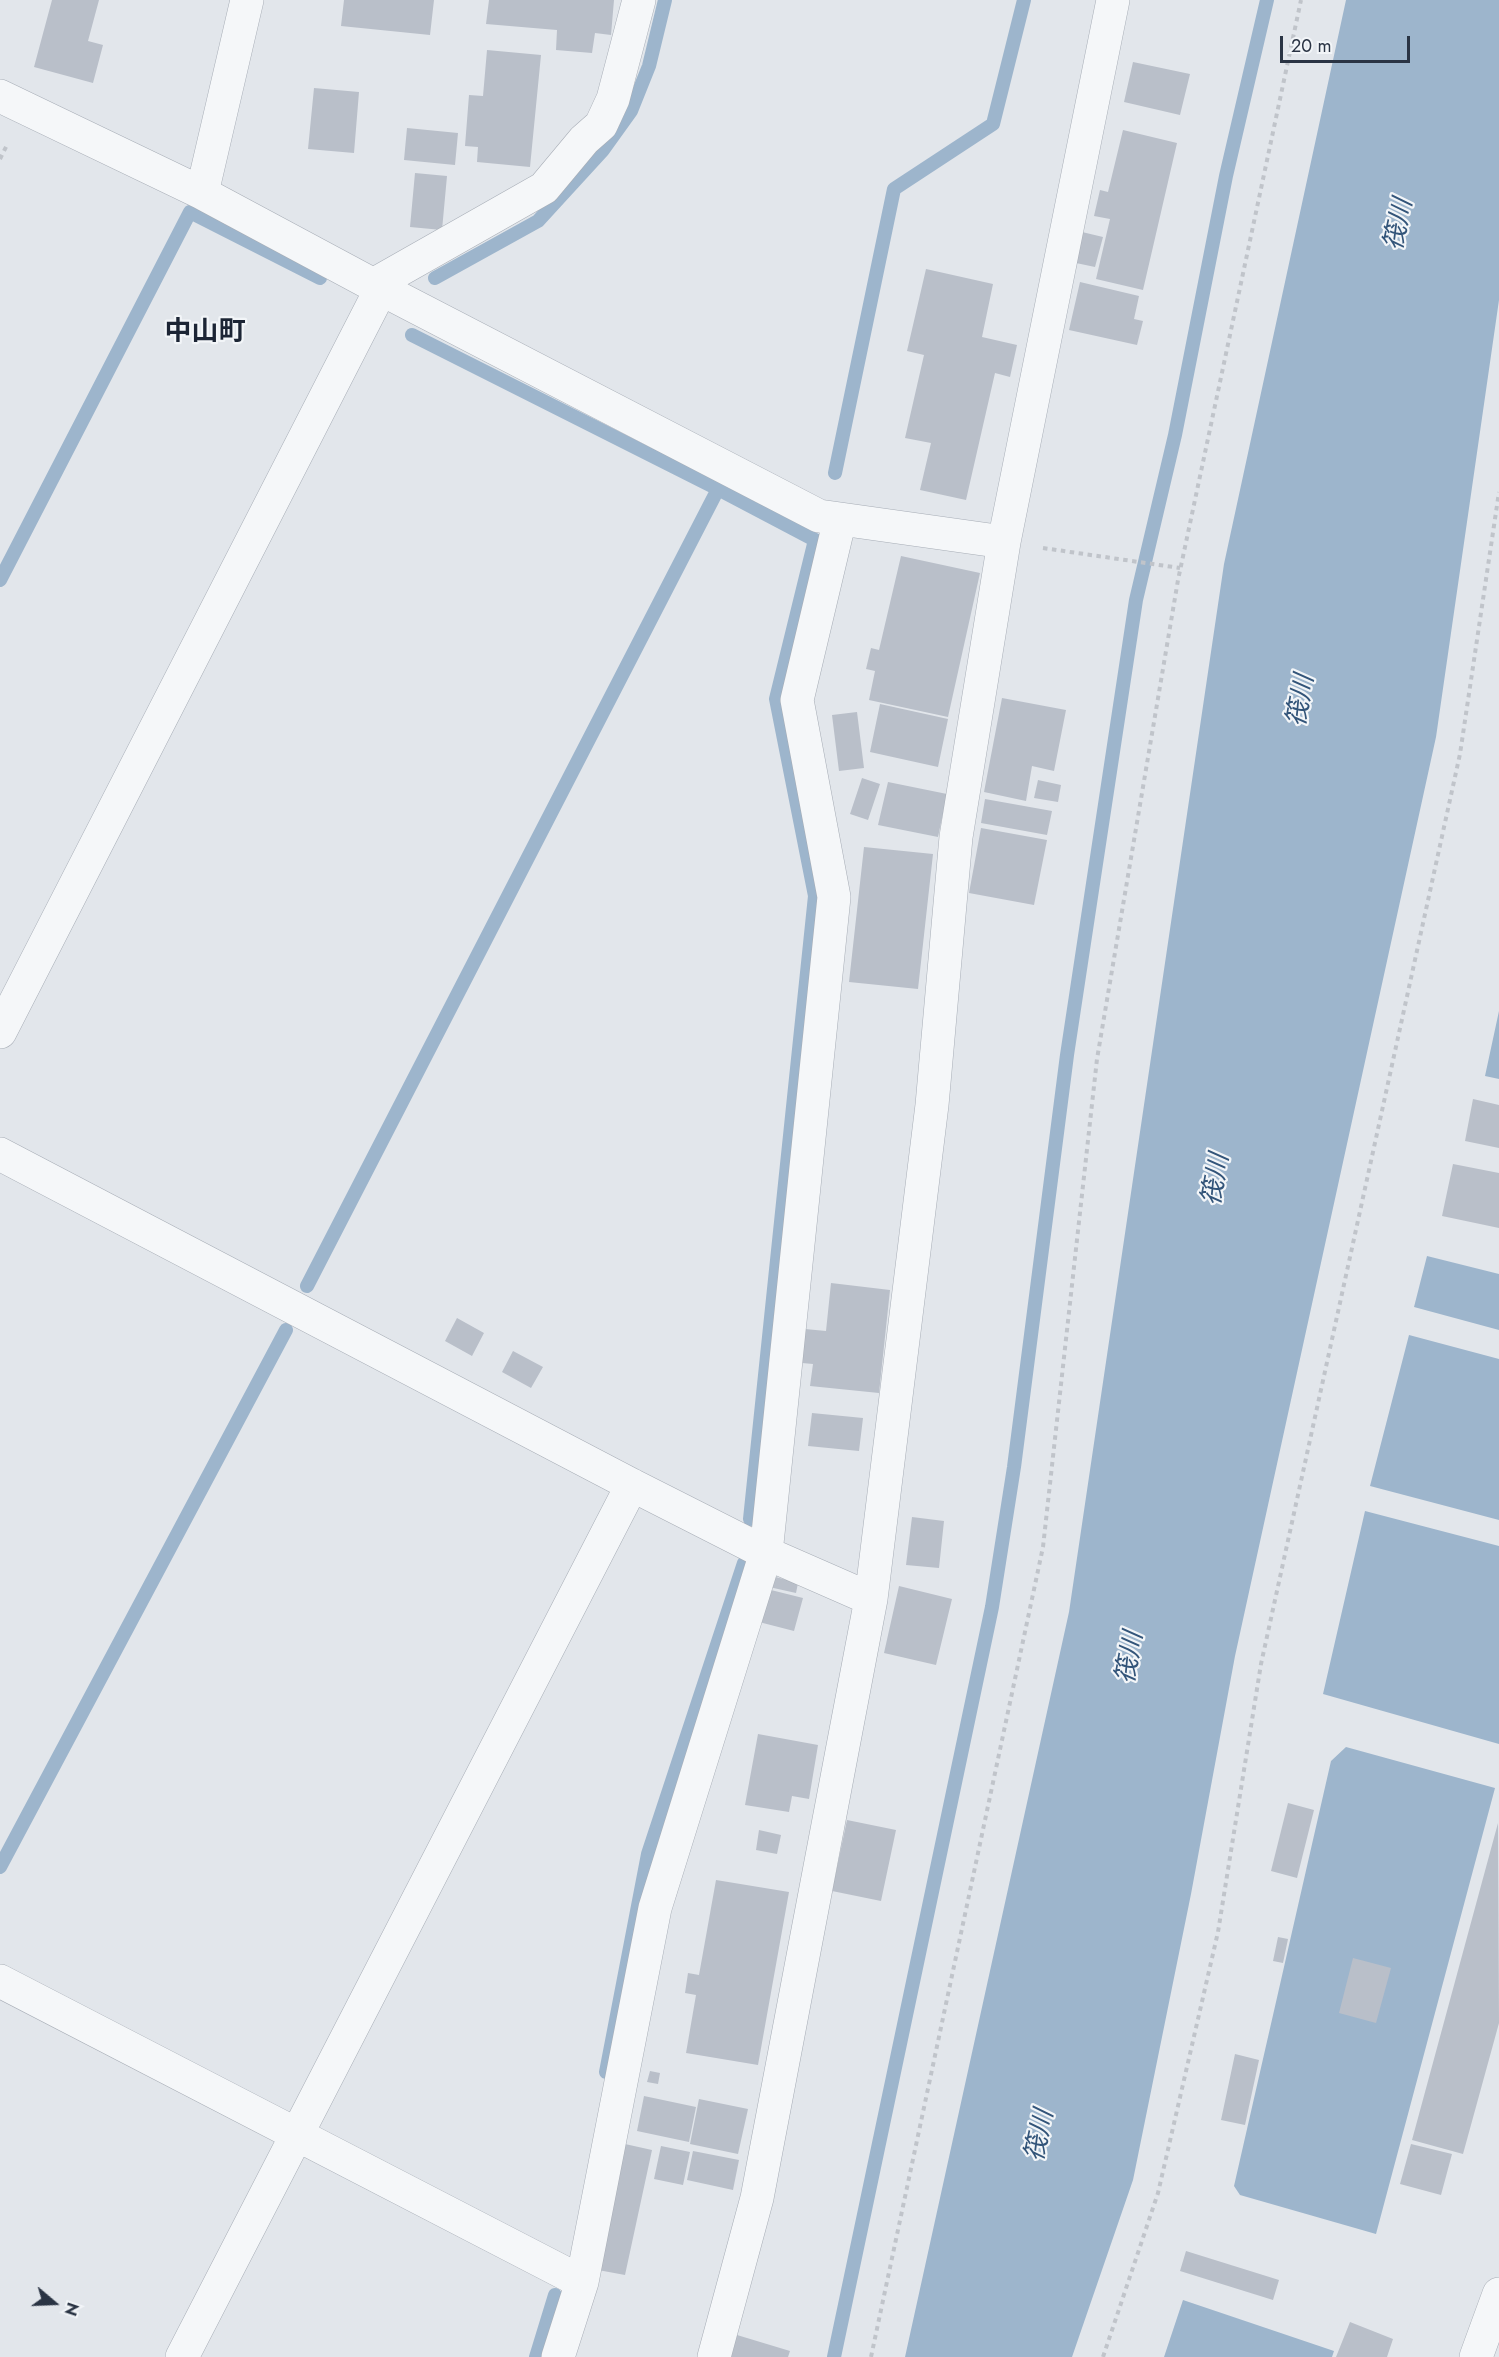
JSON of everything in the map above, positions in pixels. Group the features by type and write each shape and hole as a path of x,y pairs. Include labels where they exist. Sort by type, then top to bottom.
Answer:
{"street":[{"path":"202,192 247,0"},
{"path":"0,1032 377,287 544,188 584,141 601,126 613,99 639,0"},
{"path":"714,2357 757,2198 871,1599 932,1105 956,837 1004,542 1113,0"},
{"path":"0,96 202,192 377,287 819,516 1004,542"},
{"path":"558,2357 582,2282 655,1908 766,1553 834,897 797,700 840,519"},
{"path":"0,1154 632,1485 766,1553 871,1599"},
{"path":"182,2357 632,1485"},
{"path":"0,1981 582,2282"},
{"path":"1476,2357 1499,2294"}],"path":[{"path":"871,2357 1043,1547 1097,1059 1180,568 1301,0"},
{"path":"1103,2357 1158,2193 1218,1932 1261,1664 1460,754 1499,492"},
{"path":"1004,542 1180,568"}],"water":[{"name":"筏川","path":"1346,0 1499,0 1499,300 1436,737 1235,1656 1191,1894 1133,2180 1072,2357 905,2357 1069,1612 1224,564"},
{"path":"1499,1011 1499,1079 1485,1076"},
{"path":"1427,1256 1499,1274 1499,1330 1414,1307"},
{"path":"1409,1335 1499,1359 1499,1520 1370,1486"},
{"path":"1365,1511 1499,1546 1499,1744 1323,1694"},
{"path":"1346,1747 1495,1788 1376,2234 1240,2195 1234,2186 1331,1761"},
{"path":"1183,2300 1334,2351 1332,2357 1164,2357"}],"building":[{"path":"52,0 99,0 88,41 103,45 93,83 34,67"},
{"path":"344,0 434,0 430,35 341,26"},
{"path":"489,0 614,0 611,35 595,33 592,53 556,50 557,30 486,24"},
{"path":"487,50 541,55 530,167 477,162 478,147 465,146 469,95 483,96"},
{"path":"1133,62 1190,74 1180,115 1124,102"},
{"path":"314,88 359,92 354,153 308,149"},
{"path":"407,128 458,133 455,165 404,160"},
{"path":"1123,130 1177,143 1143,290 1096,279 1110,219 1094,216 1100,190 1108,192"},
{"path":"415,173 447,176 442,230 410,227"},
{"path":"1082,232 1103,237 1095,267 1076,263"},
{"path":"926,269 993,284 982,337 1017,345 1010,377 995,373 966,500 920,490 931,443 905,438 924,355 907,351"},
{"path":"1080,282 1139,296 1134,319 1143,321 1137,345 1069,330"},
{"path":"901,556 980,573 948,717 869,700 875,671 866,669 871,648 879,650"},
{"path":"1002,698 1066,710 1054,771 1032,766 1026,801 984,792"},
{"path":"880,704 948,719 938,767 870,752"},
{"path":"857,712 864,768 839,771 832,715"},
{"path":"862,778 880,784 868,820 850,814"},
{"path":"1038,780 1061,785 1058,802 1034,798"},
{"path":"888,782 947,794 938,837 878,825"},
{"path":"985,799 1052,811 1047,835 981,823"},
{"path":"981,828 1047,840 1034,905 969,893"},
{"path":"864,847 933,854 918,989 849,982"},
{"path":"1473,1099 1499,1105 1499,1148 1465,1141"},
{"path":"1453,1164 1499,1173 1499,1228 1442,1216"},
{"path":"831,1283 890,1290 879,1393 810,1386 813,1364 802,1363 805,1329 826,1331"},
{"path":"457,1318 484,1333 472,1356 445,1341"},
{"path":"513,1351 543,1367 531,1388 502,1372"},
{"path":"812,1413 863,1418 859,1451 808,1446"},
{"path":"912,1517 944,1521 939,1568 906,1565"},
{"path":"772,1576 798,1583 796,1593 769,1587"},
{"path":"899,1586 952,1599 936,1665 884,1653"},
{"path":"767,1589 803,1598 794,1631 759,1622"},
{"path":"758,1734 818,1745 809,1799 792,1796 789,1812 745,1805"},
{"path":"1288,1803 1314,1810 1297,1878 1271,1871"},
{"path":"847,1820 896,1830 881,1901 832,1891"},
{"path":"1498,1823 1499,2023 1463,2154 1412,2140"},
{"path":"759,1830 781,1835 777,1854 756,1850"},
{"path":"716,1880 789,1892 758,2065 686,2053 696,1995 685,1993 688,1973 699,1975"},
{"path":"1278,1937 1288,1939 1283,1963 1273,1961"},
{"path":"1353,1958 1391,1968 1376,2023 1339,2013"},
{"path":"1235,2054 1259,2060 1245,2125 1221,2120"},
{"path":"650,2071 660,2073 658,2084 647,2082"},
{"path":"644,2096 696,2107 689,2142 637,2131"},
{"path":"699,2099 748,2109 738,2154 690,2144"},
{"path":"625,2144 652,2150 625,2275 598,2270"},
{"path":"1411,2144 1452,2154 1441,2195 1400,2184"},
{"path":"661,2146 690,2152 683,2185 654,2179"},
{"path":"693,2151 739,2160 733,2190 687,2180"},
{"path":"1186,2251 1279,2280 1273,2300 1180,2271"},
{"path":"1350,2322 1393,2339 1387,2357 1336,2357"},
{"path":"737,2335 790,2351 788,2357 730,2357"}],"waterway":[{"path":"435,278 538,221 603,150 631,111 649,66 665,0"},
{"path":"835,473 894,189 993,124 1024,0"},
{"path":"834,2357 992,1607 1014,1467 1067,1055 1136,600 1175,435 1226,176 1267,0"},
{"path":"0,580 190,212 320,278"},
{"path":"412,335 815,540 776,699 815,896 750,1519"},
{"path":"307,1286 718,489"},
{"path":"0,1867 286,1330"},
{"path":"606,2072 648,1854 744,1563"},
{"path":"536,2357 555,2295"}],"district":[{"name":"中山町","path":"205,333"}]}
